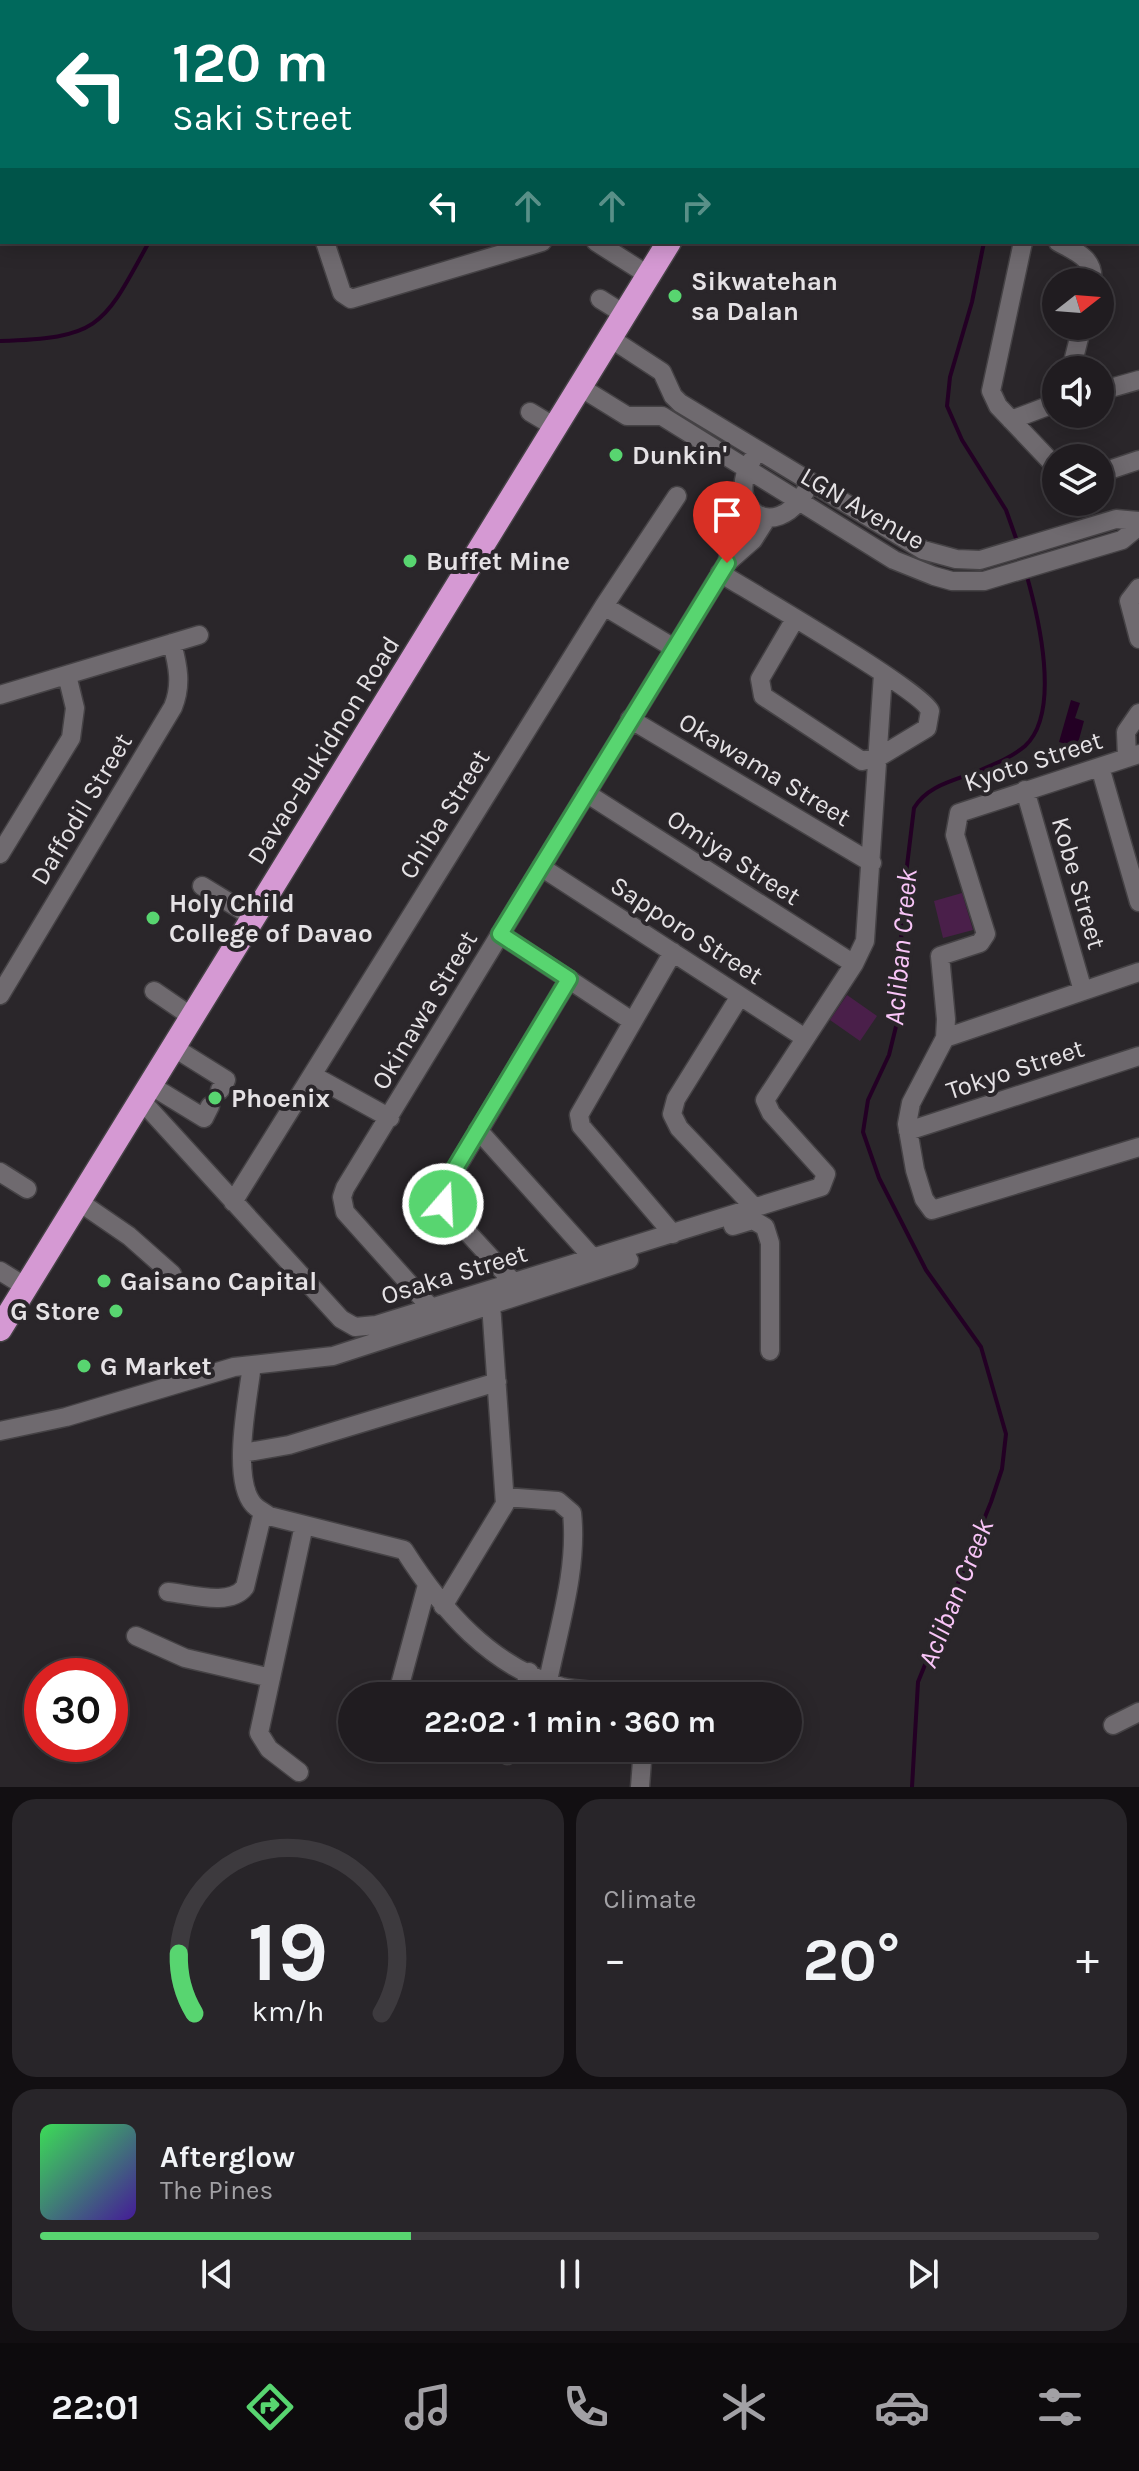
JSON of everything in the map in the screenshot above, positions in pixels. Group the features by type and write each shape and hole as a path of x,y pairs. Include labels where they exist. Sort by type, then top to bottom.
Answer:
{"highway":[{"name":"Davao-Bukidnon Road","path":"0,1329 668,244"}],"street":[{"path":"326,244 342,293 351,299 535,244"},
{"path":"599,244 648,275"},
{"path":"1023,244 991,385 994,401 1042,452"},
{"path":"1062,244 1086,257 1092,268"},
{"path":"600,299 624,314"},
{"name":"LGN Avenue","path":"610,338 657,367 680,403 923,550 970,561 1116,519 1139,524"},
{"path":"1114,387 1139,380"},
{"path":"646,416 667,382"},
{"name":"LGN Avenue","path":"580,387 627,416 662,416 883,553 934,576 971,582 998,578 1122,540 1139,524"},
{"path":"1011,420 1042,408"},
{"path":"530,412 555,427"},
{"path":"758,451 741,485 749,508 767,518 780,518 800,502 810,483"},
{"path":"1114,468 1139,460"},
{"name":"Chiba Street","path":"233,1202 604,606 677,496"},
{"path":"723,568 736,530 749,508"},
{"path":"723,568 753,540 767,518"},
{"path":"883,553 894,535"},
{"path":"970,561 971,582"},
{"path":"723,568 795,619 922,698 931,717 922,732 879,757 854,759 763,696 760,679 795,619"},
{"name":"Okinawa Street","path":"431,1308 350,1219 343,1204 345,1188 723,568"},
{"path":"1138,588 1129,601 1139,639"},
{"path":"604,606 674,648"},
{"path":"0,695 199,635"},
{"name":"Daffodil Street","path":"0,995 173,707 179,692 179,676 172,643"},
{"path":"805,1038 854,964 868,926 883,674"},
{"path":"0,854 71,738 75,708 67,675"},
{"path":"1133,756 1126,732 1139,713"},
{"name":"Okawama Street","path":"630,719 872,863"},
{"name":"Kyoto Street","path":"1133,756 963,809 955,820 955,835 986,934 980,943 940,956 945,1038 911,1103 908,1131 924,1199 932,1210 1139,1147"},
{"path":"1100,767 1139,902"},
{"name":"Kobe Street","path":"1025,790 1083,991"},
{"name":"Omiya Street","path":"586,793 854,964"},
{"name":"Sapporo Street","path":"541,867 805,1038"},
{"path":"202,886 253,917"},
{"path":"500,934 632,1021"},
{"path":"673,952 581,1108 579,1120 673,1234"},
{"path":"945,1038 1139,972"},
{"path":"514,1283 448,1211 442,1198 445,1185 569,979"},
{"path":"154,991 192,1017"},
{"path":"740,996 676,1099 672,1114 679,1128 755,1208"},
{"name":"Osaka Street","path":"145,1092 166,1128 233,1202 348,1325 364,1328 814,1190 827,1179 822,1168 766,1105 767,1094 805,1038"},
{"path":"145,1092 204,1118 226,1080 173,1047"},
{"name":"Tokyo Street","path":"908,1131 1139,1056"},
{"path":"312,1075 390,1118"},
{"path":"478,1130 593,1258"},
{"path":"0,1172 27,1189"},
{"path":"78,1201 129,1236 172,1274"},
{"path":"0,1431 66,1417 252,1365 333,1356 753,1220 765,1227 770,1243 770,1351"},
{"path":"0,1271 26,1287"},
{"path":"443,1606 506,1497 491,1304"},
{"path":"252,1365 243,1453 244,1486 253,1504 263,1512 304,1525 404,1550 443,1606 499,1660 548,1681 568,1581 574,1532 572,1513 558,1501 506,1497"},
{"path":"243,1453 289,1445 497,1382"},
{"path":"168,1592 220,1597 238,1594 245,1587 263,1512"},
{"path":"299,1772 269,1749 259,1733 304,1525"},
{"path":"401,1682 427,1585"},
{"path":"136,1636 185,1658 271,1678"},
{"path":"526,1682 529,1672"},
{"path":"1113,1725 1139,1712"},
{"path":"640,1787 642,1762"}],"shaded area":[{"path":"1071,700 1080,703 1075,718 1084,721 1077,747 1059,742"},
{"path":"962,893 973,930 943,938 934,901"},
{"path":"847,995 877,1016 860,1041 830,1020"}],"waterway":[{"path":"0,341 59,336 79,331 95,322 121,292 148,244"},
{"name":"Acliban Creek","path":"984,244 972,302 950,377 947,406 962,440 1006,510 1017,541"},
{"name":"Acliban Creek","path":"912,1787 918,1682 991,1502 1002,1469 1006,1434 981,1347 926,1270 879,1178 863,1132 868,1100 889,1055 902,1002 901,915 914,808 933,789 995,764 1020,750 1036,731 1042,711 1044,662 1026,573"}],"place":[{"name":"Sikwatehan sa Dalan","path":"675,296"},
{"name":"Dunkin'","path":"616,455"},
{"name":"Buffet Mine","path":"410,561"},
{"name":"Holy Child College of Davao","path":"153,918"},
{"name":"Phoenix","path":"215,1098"},
{"name":"Gaisano Capital","path":"104,1281"},
{"name":"G Store","path":"116,1311"},
{"name":"G Market","path":"84,1366"}],"route":[{"path":"443,1204 445,1185 569,979 500,934 727,563"}]}
